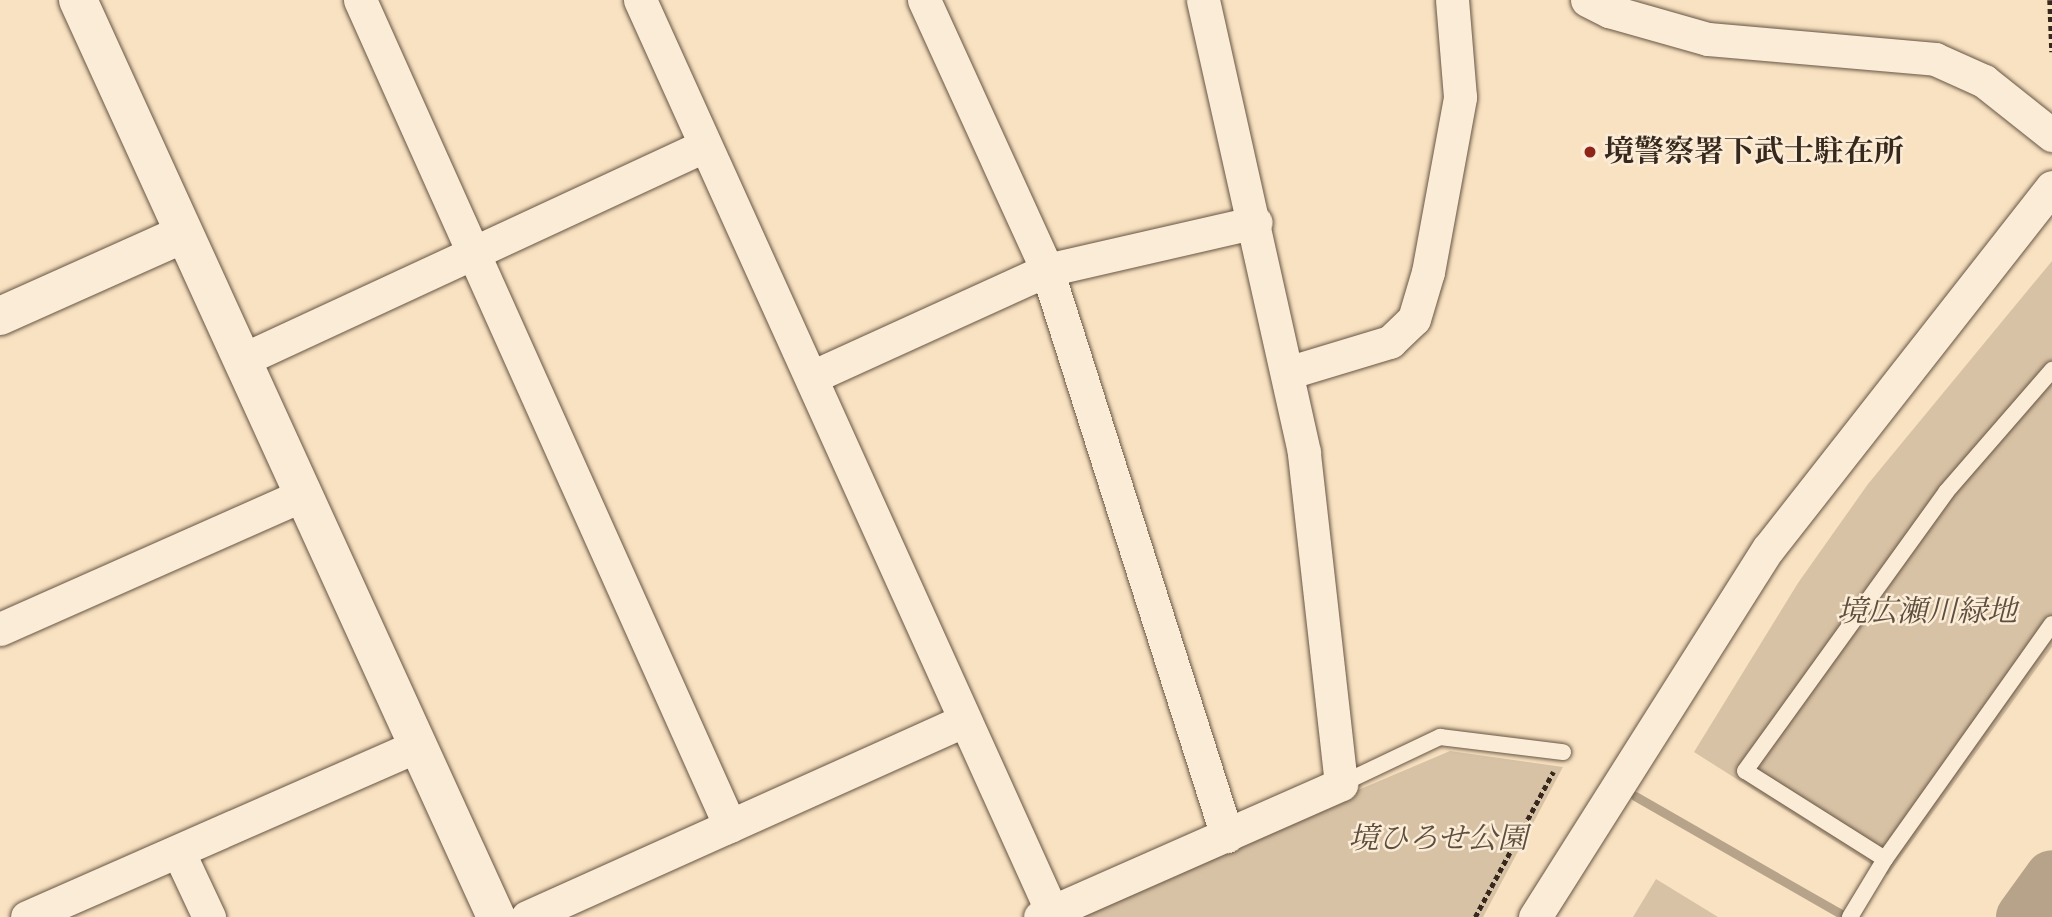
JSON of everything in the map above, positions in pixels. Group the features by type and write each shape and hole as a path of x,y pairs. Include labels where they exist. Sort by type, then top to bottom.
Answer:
{"street":[{"path":"78,0 496,917"},
{"path":"360,0 730,826"},
{"path":"640,0 704,146 812,377 1046,914 1341,784 1304,452 1256,222 1203,0"},
{"path":"924,0 1047,270 1227,836"},
{"path":"1287,373 1390,342 1414,319 1428,272 1461,97 1452,0"},
{"path":"1587,0 1609,11 1708,39 1935,59 1984,80 2052,135"},
{"path":"242,360 704,146"},
{"path":"1535,917 1768,549 2052,187"},
{"path":"812,377 1047,270 1256,222"},
{"path":"0,316 183,234"},
{"path":"0,629 302,495"},
{"path":"527,917 964,721"},
{"path":"27,917 179,853 417,746"},
{"path":"179,853 209,917"}],"lane":[{"path":"1885,859 1745,771 1946,492 2052,370"},
{"path":"1850,917 1885,859 2052,624"},
{"path":"1341,784 1440,737 1563,752"}],"path":[{"path":"2050,0 2052,52"},
{"path":"1475,917 1563,752"}],"green space":[{"name":"境広瀬川緑地","path":"2052,261 2052,647 1888,875 1694,752 1798,583 1868,484"},
{"name":"境ひろせ公園","path":"1450,751 1563,767 1483,917 1059,917"},
{"path":"1656,879 1718,917 1633,917"}],"waterway":[{"path":"1635,796 1846,917"},
{"path":"2023,917 2052,877"}],"place":[{"name":"境警察署下武士駐在所","path":"1590,152"}]}
